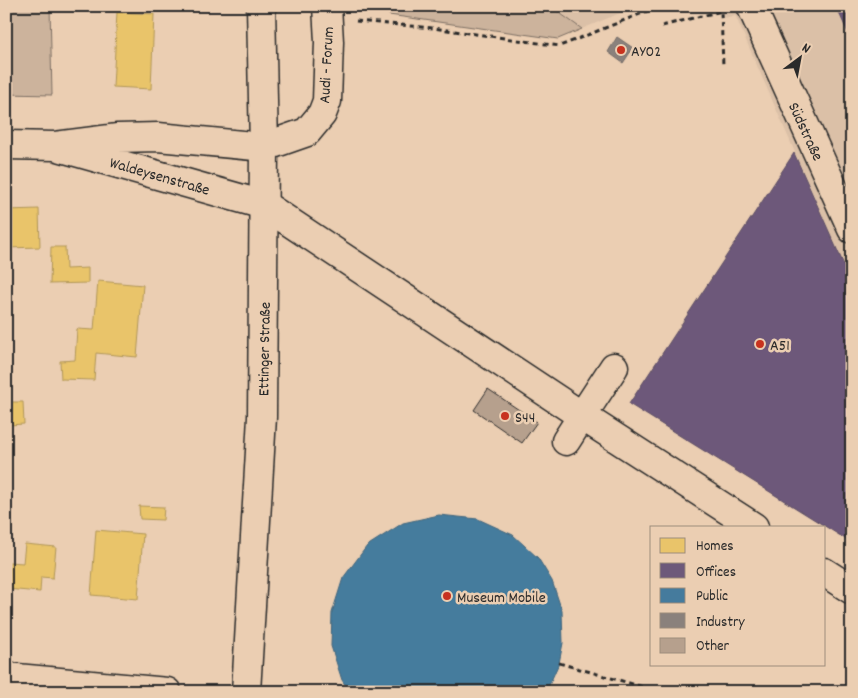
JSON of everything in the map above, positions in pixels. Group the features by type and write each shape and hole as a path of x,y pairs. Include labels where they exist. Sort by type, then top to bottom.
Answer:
{"main road":[{"name":"Ettinger Straße","path":"246,692 262,418 264,147 260,6"},
{"name":"Audi - Forum","path":"264,147 307,132 322,114 327,94 329,42 327,6"},
{"name":"Südstraße","path":"751,6 852,229"},
{"name":"Waldeysenstraße","path":"6,145 55,146 118,138 158,137 264,147"},
{"name":"Waldeysenstraße","path":"55,146 264,205 582,416 752,526"},
{"path":"566,441 614,367"},
{"path":"826,573 852,590"},
{"path":"6,677 167,692"}],"path":[{"path":"353,21 433,28 560,46 660,6"},
{"path":"690,6 721,11"},
{"path":"662,26 721,11"},
{"path":"721,11 723,66"},
{"path":"559,663 643,687"}],"shaded area":[{"path":"6,6 50,6 52,95 6,94"},
{"path":"385,6 637,6 558,39 389,15"},
{"path":"385,6 555,6 554,9 582,29 558,39 389,15"},
{"path":"719,6 852,6 852,283 735,15 725,18"}],"building: Homes":[{"path":"117,12 154,14 151,89 113,87"},
{"path":"39,209 40,247 6,248 6,210"},
{"path":"51,247 65,247 66,269 88,268 88,283 50,284"},
{"path":"98,281 143,285 137,357 96,353 94,380 61,379 60,361 75,360 77,329 94,330"},
{"path":"8,402 23,402 24,424 9,425"},
{"path":"139,506 164,507 163,520 140,519"},
{"path":"96,530 143,534 138,599 91,595"},
{"path":"25,544 56,547 53,578 41,577 40,592 6,589 9,562 23,563"}],"building: Offices":[{"path":"836,6 852,6 852,42"},
{"name":"A51","path":"794,153 852,283 852,543 629,404"}],"building: Public":[{"name":"Museum Mobile","path":"439,515 478,519 513,535 538,558 552,581 562,611 563,643 559,663 546,692 350,692 342,680 331,646 332,613 343,578 367,546 403,523"}],"building: Industry":[{"name":"AY02","path":"617,37 633,48 623,63 608,52"}],"building: Other":[{"name":"S44","path":"488,389 537,422 522,443 474,410"}],"place":[{"name":"AY02","path":"621,50"},
{"name":"A51","path":"760,344"},
{"name":"S44","path":"505,416"},
{"name":"Museum Mobile","path":"447,596"}]}
